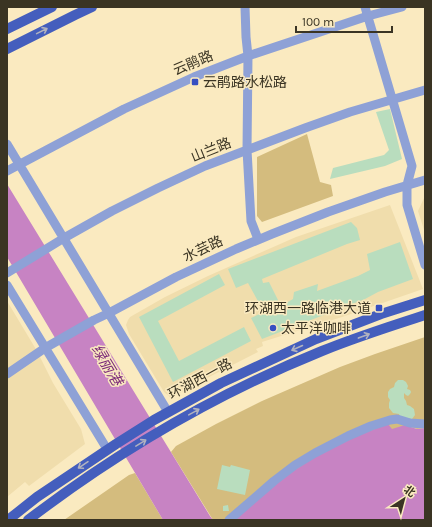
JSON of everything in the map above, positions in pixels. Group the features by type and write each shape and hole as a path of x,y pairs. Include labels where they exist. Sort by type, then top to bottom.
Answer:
{"main road":[{"path":"7,29 52,7"},
{"path":"7,49 92,7"},
{"name":"环湖西一路","path":"8,520 37,497 111,446 221,383 316,339 381,314 425,300"},
{"name":"环湖西一路","path":"28,520 75,486 122,455 160,431 215,401 264,376 322,351 425,315"}],"street":[{"path":"245,7 248,56 247,150 251,221 258,239"},
{"name":"云鹃路","path":"7,171 124,109 194,77 366,11 402,7"},
{"path":"366,11 412,166 407,185 407,206 425,265"},
{"name":"山兰路","path":"9,272 50,246 112,211 205,166 350,112 425,90"},
{"path":"7,144 168,412"},
{"name":"水芸路","path":"7,374 54,342 176,277 258,239 328,212 425,180"},
{"path":"7,285 45,348 111,446"},
{"path":"230,520 274,480 315,453 344,438 371,426 390,420 397,419 410,424 425,424"}],"shaded area":[{"path":"307,134 320,182 331,185 333,196 262,222 257,216 257,157"},
{"path":"425,196 425,233 418,211"},
{"path":"390,205 423,289 342,317 262,342 263,346 256,349 258,352 171,398 164,392 129,334 126,325 130,317 165,297 208,276 296,237"},
{"path":"7,301 37,351 53,383 81,429 85,444 29,486 25,482 7,497"},
{"path":"425,337 425,428 417,429 411,427 235,520 213,520 171,452 176,446 262,401 340,367"},
{"path":"135,473 163,520 64,520 129,475"}],"water":[{"name":"绿丽港","path":"7,184 213,520 163,520 7,257"},
{"path":"388,424 392,429 405,425 417,429 425,428 425,520 235,520 275,483 318,455 357,436"}],"building":[{"path":"390,109 402,159 385,166 330,179 333,168 384,155 389,150 376,112"},
{"path":"351,222 357,228 360,240 262,279 263,283 269,282 281,306 293,299 294,292 318,284 317,291 370,270 367,254 400,242 413,279 262,339 251,318 264,312 248,283 236,288 228,269"},
{"path":"219,274 225,285 158,321 179,361 244,327 251,341 173,382 139,317"},
{"path":"398,380 403,380 406,382 408,386 407,389 411,392 408,396 404,393 404,398 407,405 414,409 415,415 412,419 400,417 399,414 393,413 389,408 390,400 388,397 388,392 394,387"},
{"path":"222,465 230,467 231,465 250,470 245,495 217,489"},
{"path":"228,505 229,511 223,511 223,506"}],"place":[{"name":"云鹃路水松路","path":"195,82"},
{"name":"环湖西一路临港大道","path":"379,308"},
{"name":"太平洋咖啡","path":"273,328"}]}
